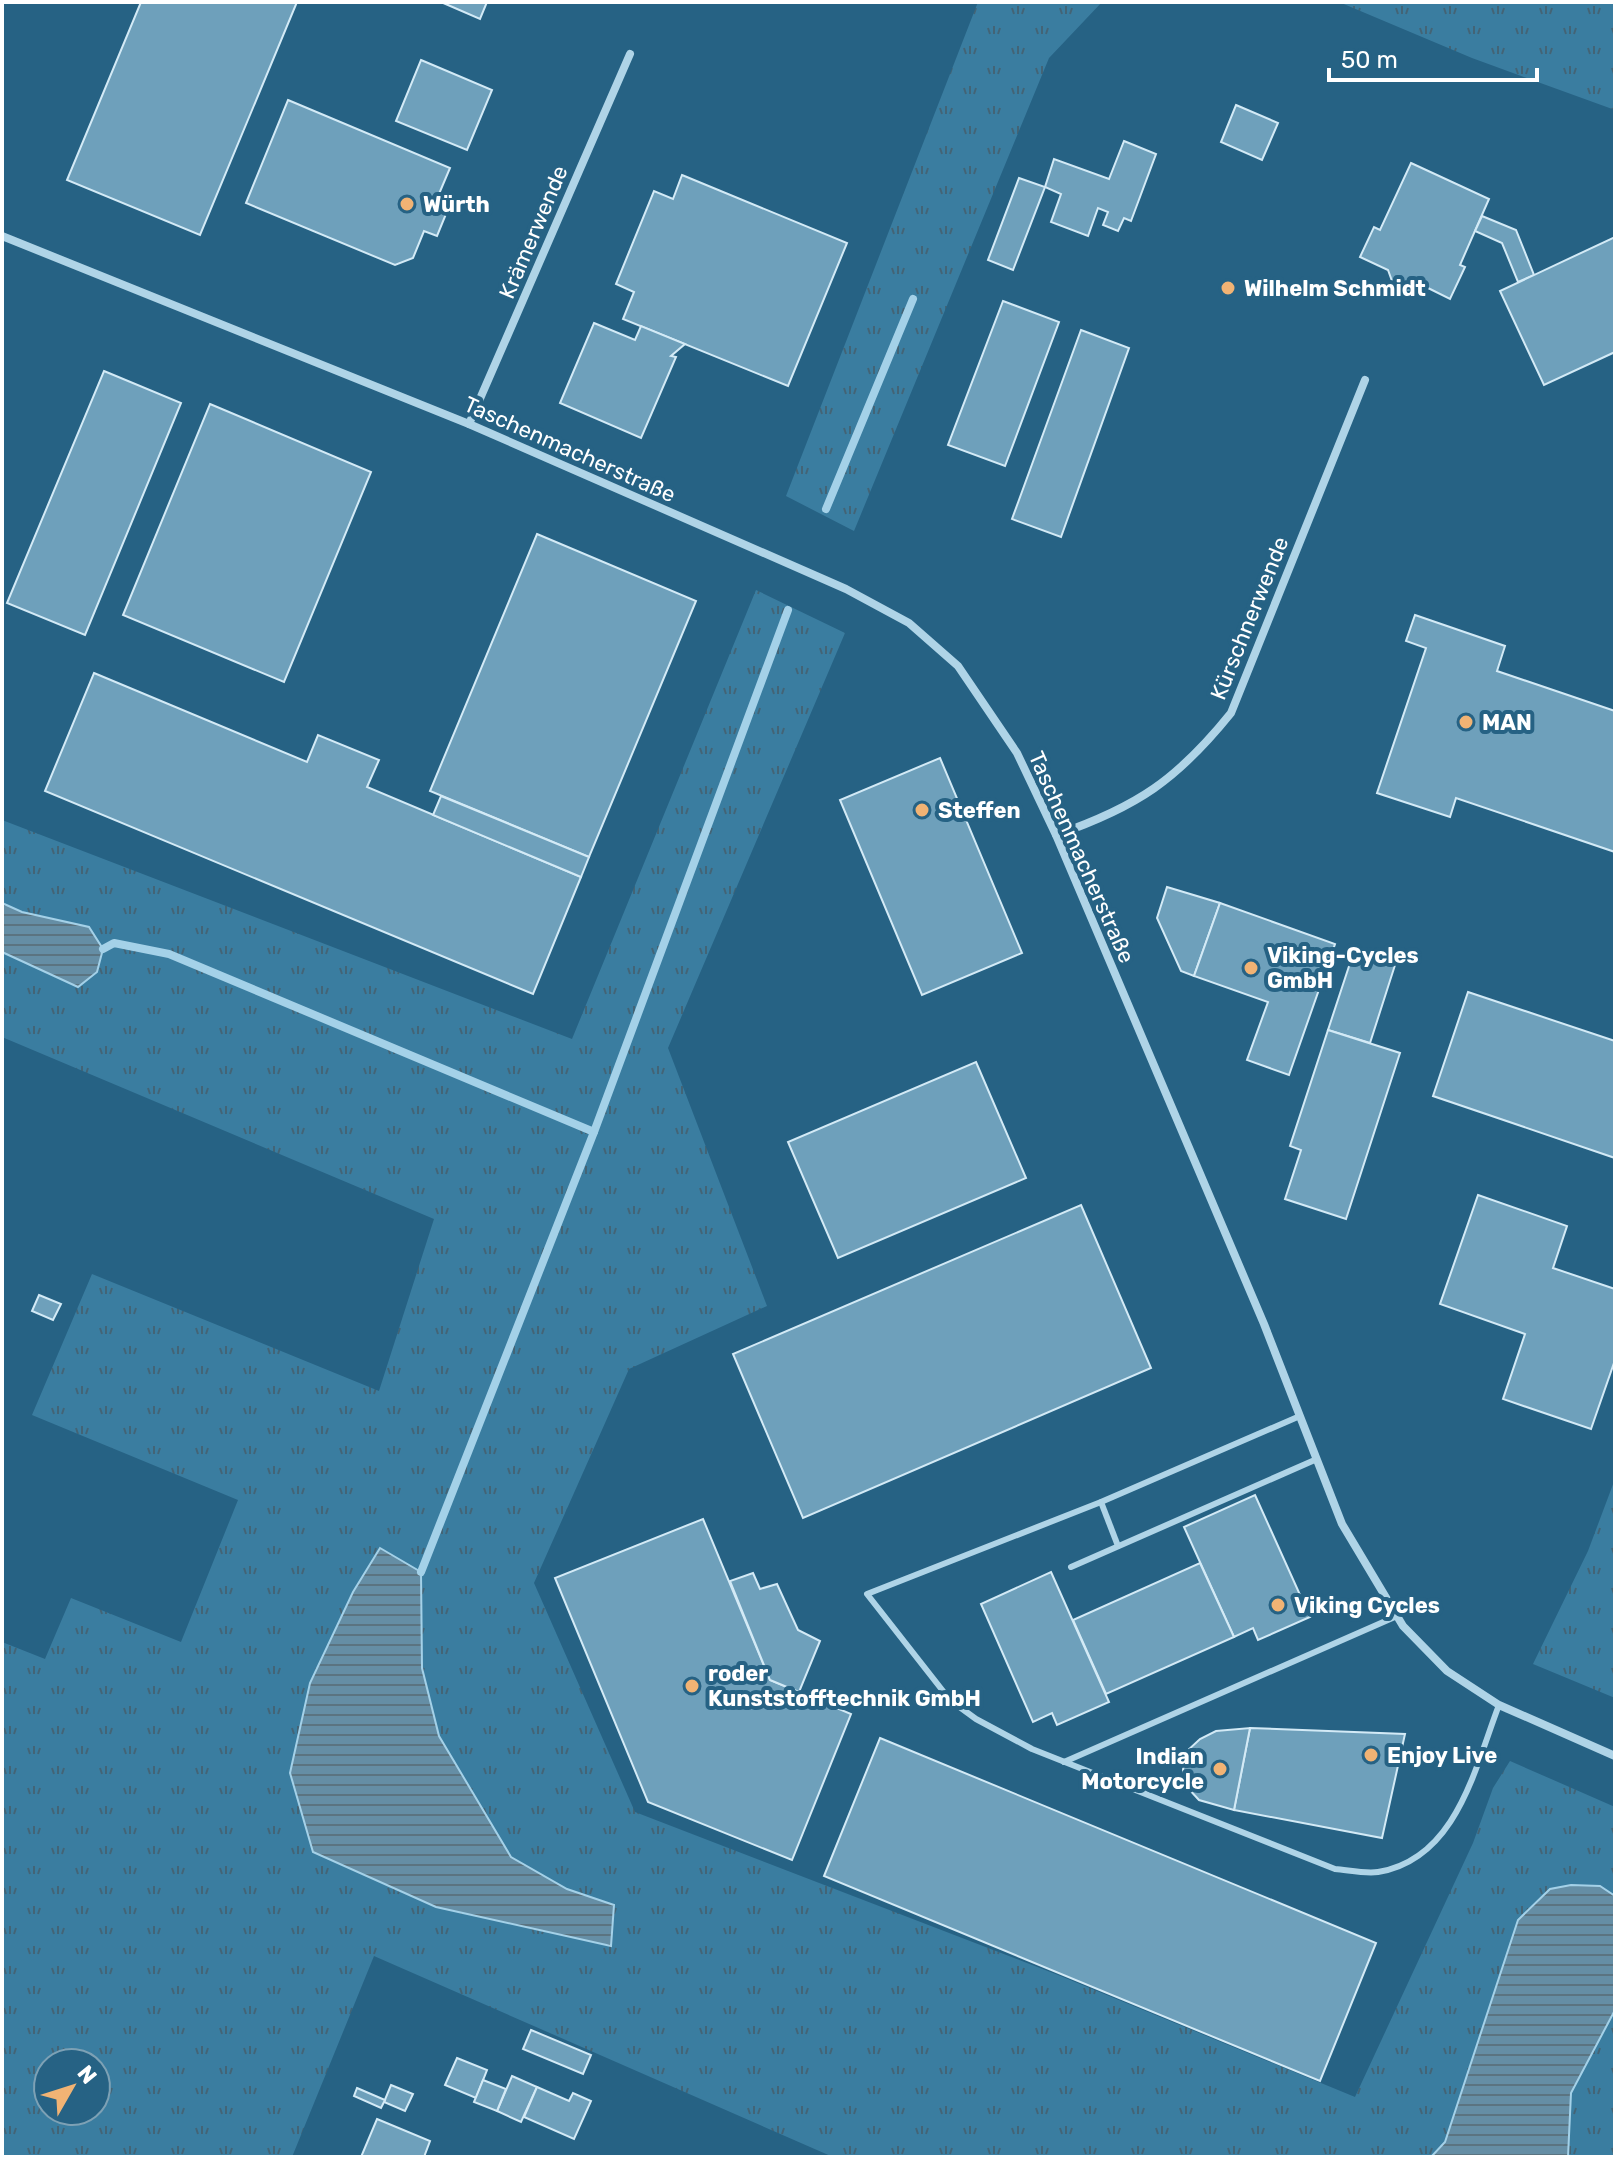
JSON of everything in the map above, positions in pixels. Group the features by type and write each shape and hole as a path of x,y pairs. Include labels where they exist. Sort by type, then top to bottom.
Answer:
{"street":[{"name":"Krämerwende","path":"469,424 630,54"},
{"name":"Taschenmacherstraße","path":"2,236 469,424 846,589 909,623 958,666 1017,753 1056,835 1300,1416 1342,1524 1397,1616 1447,1671 1499,1705 1615,1756"},
{"name":"Kürschnerwende","path":"1056,835 1095,822 1161,787 1200,752 1231,713 1365,380"}],"lane":[{"path":"1300,1416 1101,1502 867,1594 950,1700 990,1727 1064,1762 1335,1869 1378,1872 1415,1857 1447,1830 1474,1779 1499,1705"},
{"path":"1071,1567 1317,1459"},
{"path":"1101,1502 1118,1546"},
{"path":"1064,1762 1397,1616"}],"green space":[{"path":"978,2 1102,2 1049,58 854,531 786,496"},
{"path":"1339,2 1615,2 1615,110 1472,58"},
{"path":"756,590 845,633 668,1048 767,1306 629,1369 534,1583 635,1812 1058,1975 1355,2097 1473,1843 1493,1788 1510,1761 1615,1807 1615,1896 1600,1886 1571,1885 1551,1889 1518,1920 1445,2142 1431,2157 833,2157 374,1956 292,2157 2,2157 2,1642 45,1659 71,1598 181,1642 238,1500 32,1415 92,1274 379,1391 434,1219 2,1037 2,952 23,962 22,912 2,903 2,820 572,1039","holes":["421,1572 422,1668 439,1736 511,1857 567,1889 614,1905 611,1945 436,1907 313,1852 290,1773 310,1683 353,1592"]},
{"path":"1615,1479 1615,1698 1533,1664 1588,1551"},
{"path":"1615,2010 1615,2157 1568,2157 1571,2093"}],"shaded area":[{"path":"2,903 22,912 89,927 103,949 97,972 78,987 2,952"},
{"path":"380,1548 421,1572 422,1668 439,1736 511,1857 567,1889 614,1905 611,1946 436,1907 313,1852 290,1773 310,1683 353,1592"},
{"path":"1571,1885 1600,1886 1615,1896 1615,2010 1571,2093 1568,2157 1431,2157 1445,2142 1518,1920 1550,1889"}],"building":[{"path":"141,2 297,2 200,235 67,180"},
{"path":"441,2 487,2 480,19"},
{"path":"421,60 492,90 467,150 396,121"},
{"path":"288,100 450,168 433,208 446,214 437,236 424,231 413,258 395,265 246,203"},
{"path":"1236,105 1278,123 1262,160 1221,142"},
{"path":"1124,141 1156,154 1131,221 1124,218 1118,231 1103,225 1108,212 1098,208 1088,236 1051,222 1061,194 1045,187 1054,159 1109,179"},
{"path":"1411,163 1489,199 1460,265 1465,267 1450,299 1422,285 1409,292 1403,291 1392,281 1388,270 1360,257 1374,227 1380,230"},
{"path":"682,175 847,243 788,386 623,319 634,292 616,284 654,191 673,199"},
{"path":"1019,178 1045,187 1013,270 988,260"},
{"path":"1482,216 1516,230 1534,275 1518,282 1502,243 1475,231"},
{"path":"1615,237 1615,352 1544,385 1500,291"},
{"path":"1003,301 1059,322 1005,466 948,445"},
{"path":"594,323 635,340 641,326 685,344 671,356 676,357 641,438 560,403"},
{"path":"1081,330 1129,348 1061,537 1012,519"},
{"path":"104,371 181,403 85,635 7,603"},
{"path":"210,404 371,472 284,682 123,615"},
{"path":"537,534 696,601 589,857 430,791"},
{"path":"1415,615 1505,646 1497,671 1615,711 1615,852 1456,798 1450,817 1377,793 1426,648 1406,641"},
{"path":"94,673 307,762 318,735 379,760 367,787 581,877 533,994 45,791"},
{"path":"940,758 1022,953 922,995 840,800"},
{"path":"441,796 589,857 581,877 433,815"},
{"path":"1167,887 1220,903 1194,976 1181,971 1157,918"},
{"path":"1220,903 1335,944 1289,1075 1247,1060 1268,1002 1194,976"},
{"path":"1355,948 1396,962 1370,1043 1328,1030"},
{"path":"1468,992 1615,1041 1615,1158 1433,1096"},
{"path":"1328,1030 1400,1053 1346,1219 1285,1199 1301,1150 1290,1146"},
{"path":"976,1062 1026,1178 838,1258 788,1142"},
{"path":"1478,1195 1567,1226 1553,1268 1615,1289 1615,1360 1591,1429 1503,1399 1525,1334 1440,1304"},
{"path":"1081,1205 1151,1368 803,1518 733,1354"},
{"path":"39,1295 61,1304 53,1320 32,1311"},
{"path":"1255,1495 1310,1617 1258,1640 1253,1628 1234,1637 1184,1527"},
{"name":"roder Kunststofftechnik GmbH","path":"703,1519 770,1680 851,1714 792,1860 648,1802 555,1578"},
{"path":"1200,1563 1234,1637 1106,1694 1073,1620"},
{"path":"1051,1572 1109,1702 1057,1725 1052,1713 1033,1722 981,1604"},
{"path":"753,1573 760,1589 777,1584 798,1630 820,1641 799,1692 770,1680 730,1581"},
{"path":"1250,1728 1405,1734 1382,1838 1234,1810"},
{"path":"1250,1728 1234,1810 1199,1800 1187,1787 1183,1770 1186,1752 1200,1739 1216,1731"},
{"path":"880,1738 1376,1943 1320,2081 824,1876"},
{"path":"531,2030 591,2055 583,2074 523,2049"},
{"path":"457,2058 487,2070 476,2098 445,2085"},
{"path":"512,2076 537,2087 521,2122 497,2111"},
{"path":"483,2080 506,2089 497,2111 474,2102"},
{"path":"391,2085 413,2094 405,2111 384,2102"},
{"path":"537,2087 569,2101 573,2093 591,2101 574,2139 524,2117"},
{"path":"357,2088 385,2100 381,2108 354,2096"},
{"path":"377,2119 430,2141 424,2157 361,2157"}],"waterway":[{"path":"826,509 913,299"},
{"path":"421,1572 594,1132 788,610"},
{"path":"103,949 114,943 169,954 594,1132"}],"place":[{"name":"Würth","path":"407,204"},
{"name":"Wilhelm Schmidt","path":"1228,288"},
{"name":"MAN","path":"1466,722"},
{"name":"Steffen","path":"922,810"},
{"name":"Viking-Cycles GmbH","path":"1251,968"},
{"name":"Viking Cycles","path":"1278,1605"},
{"name":"roder Kunststofftechnik GmbH","path":"692,1686"},
{"name":"Enjoy Live","path":"1371,1755"},
{"name":"Indian Motorcycle","path":"1220,1769"}]}
